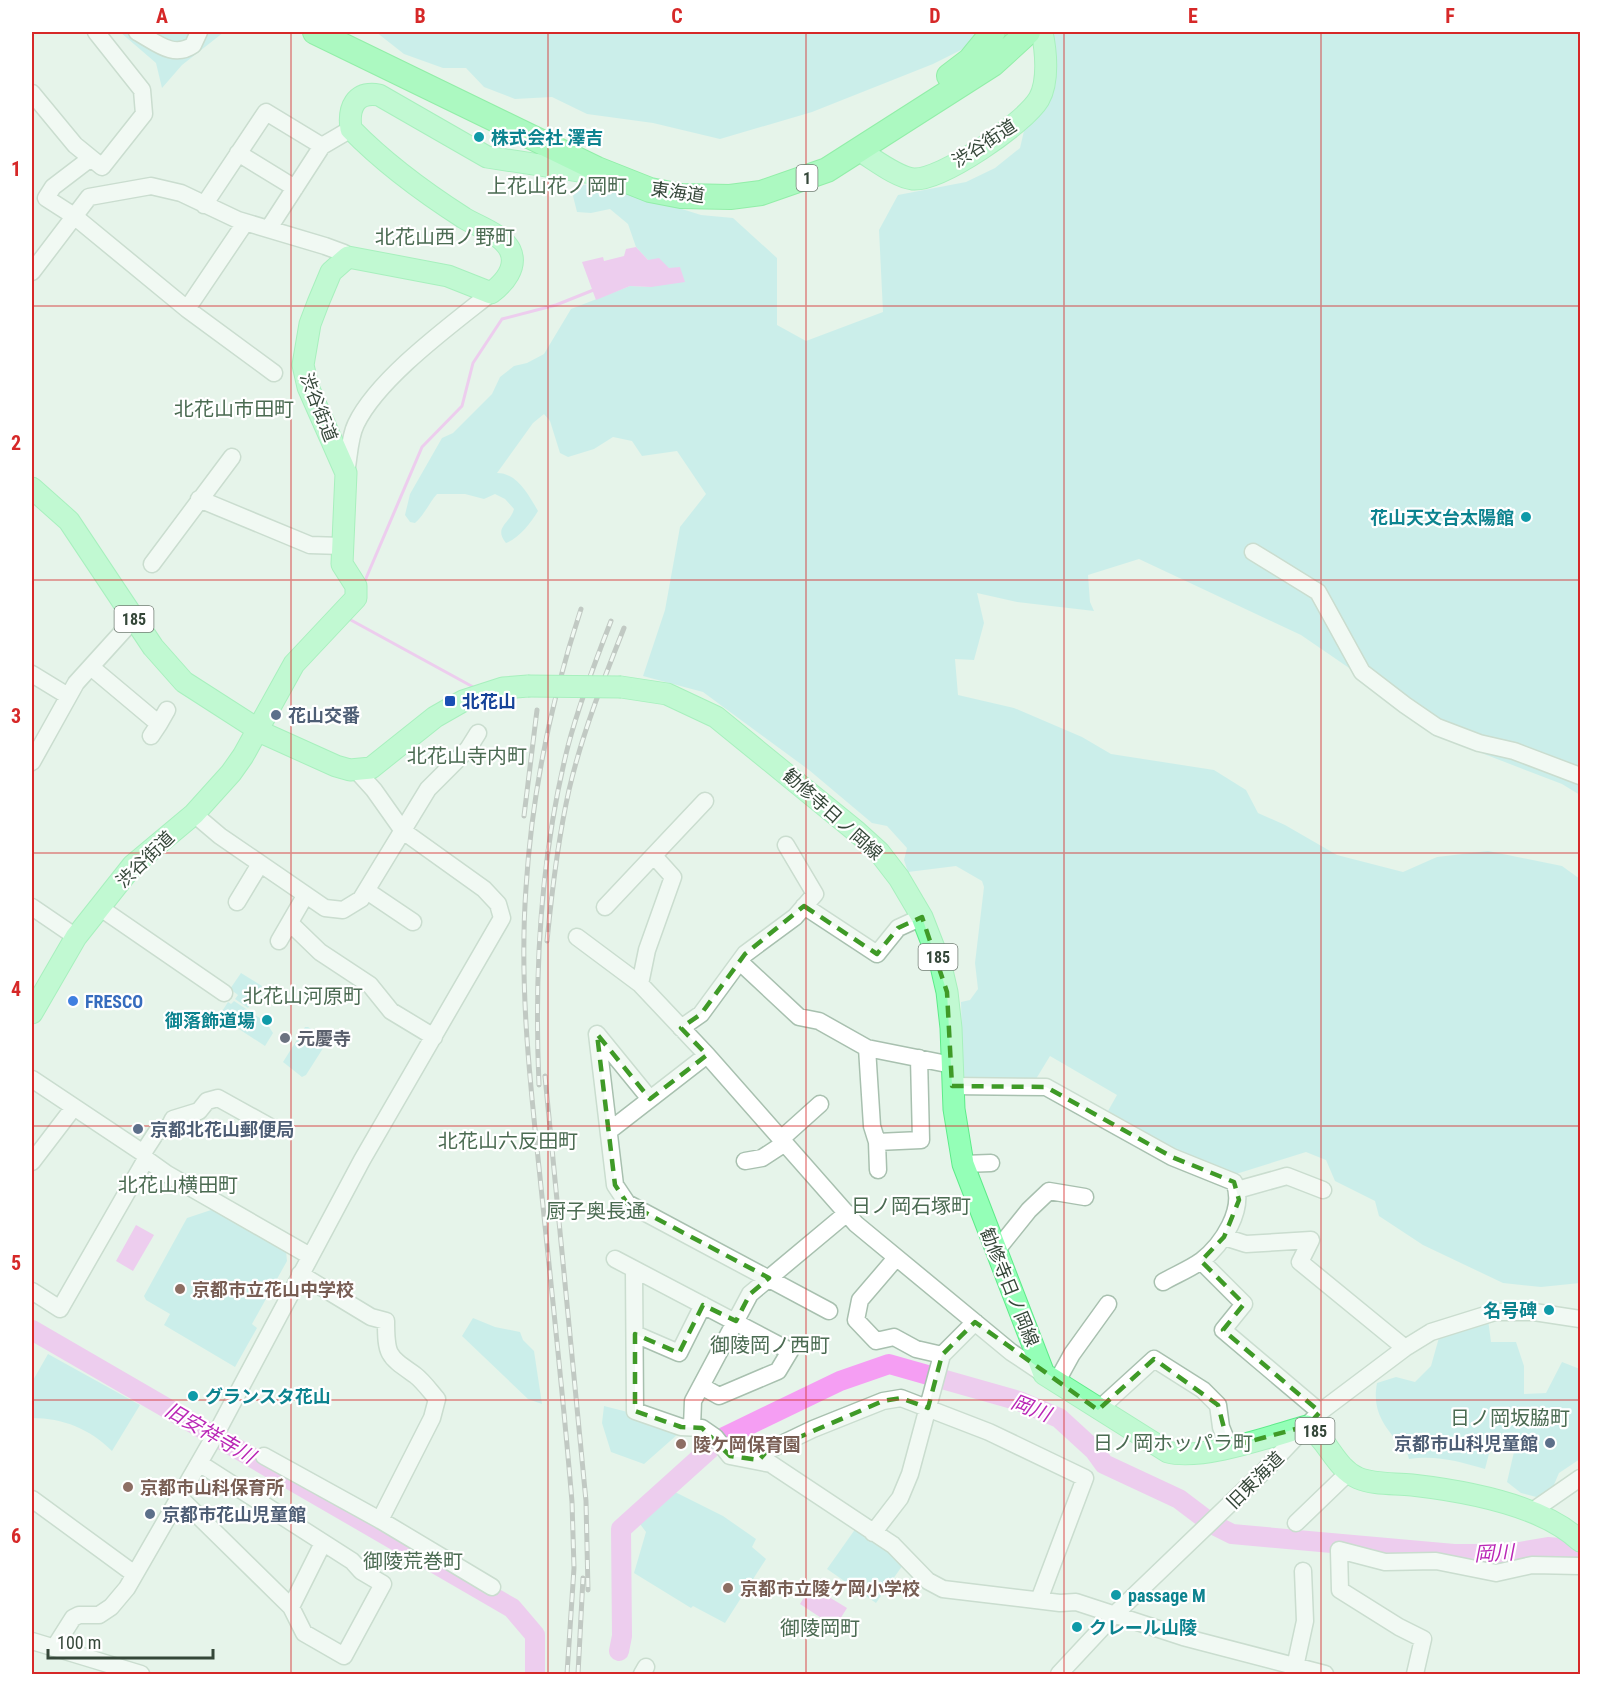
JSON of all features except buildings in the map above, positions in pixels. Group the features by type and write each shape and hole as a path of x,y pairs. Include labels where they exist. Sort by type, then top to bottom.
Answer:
{"highway":[{"name":"東海道","path":"315,32 549,157 614,176 650,190 681,196 730,197 761,193 827,170 993,64 1028,32"},
{"name":"東海道","path":"346,32 601,160 650,178 732,184 781,174 804,166 851,141 919,98 970,60 993,32"}],"main road":[{"name":"渋谷街道","path":"860,151 911,179 924,177 974,153 1028,113 1039,99 1044,74 1045,44 1041,32"},
{"path":"348,257 448,276 491,293 505,282 512,262 509,248 500,238 464,218 391,165 351,129 351,107 358,98 371,94 404,108 474,152 501,160 549,157"},
{"name":"渋谷街道","path":"32,1013 76,937 134,866 194,814 243,756 294,664 354,602 356,586 342,564 346,473 309,387 303,365 310,324 321,297 332,272 348,257"},
{"name":"185","path":"32,488 69,520 134,619 162,658 184,682 206,699 265,734 329,763 356,770"},
{"name":"勧修寺日ノ岡線","path":"356,770 377,765 435,717 462,701 497,689 528,686 621,687 667,694 716,717 868,842 899,878 922,917 941,966 947,992 952,1075 963,1164 996,1251 1050,1378 1168,1452 1198,1453 1229,1447 1314,1419"},
{"name":"185","path":"1314,1419 1316,1432 1349,1472"},
{"path":"1349,1472 1363,1480 1455,1491 1531,1512 1557,1523 1581,1541"}],"street":[{"path":"32,93 75,145 102,167 144,114 142,90 96,32"},
{"path":"137,32 170,51 178,52 193,45 199,32"},
{"path":"204,205 266,112 322,146"},
{"path":"269,228 322,146 351,129"},
{"path":"238,153 295,188"},
{"path":"91,158 53,187 46,198 74,216 187,309 274,373"},
{"path":"32,272 89,196 151,186 181,193 245,223 269,228 344,252 348,257"},
{"path":"187,309 245,223"},
{"path":"346,473 356,424 374,397 430,344 491,293"},
{"path":"152,564 232,457"},
{"path":"199,499 310,545 342,546"},
{"path":"1253,552 1318,592 1362,672 1437,727 1479,744 1514,751 1581,776"},
{"path":"32,762 37,740 68,696 134,619"},
{"path":"91,667 159,723"},
{"path":"32,674 68,696"},
{"path":"194,814 305,896 325,908 337,910 349,908 367,891 428,789 468,748 478,733"},
{"path":"54,1648 73,1618 79,1615 95,1617 111,1607 127,1588 133,1573 214,1437 300,1274 468,974 501,923 500,908 484,889 403,831 374,790 356,770"},
{"path":"605,907 705,801"},
{"path":"681,1028 701,1014 745,954 795,917 815,894 786,845"},
{"path":"640,984 647,950 673,877 654,856"},
{"path":"237,902 260,864"},
{"path":"367,891 413,922"},
{"path":"279,941 305,896"},
{"path":"804,906 877,954 898,928 922,917"},
{"path":"32,908 76,937"},
{"path":"99,908 224,993"},
{"path":"290,923 320,952 370,985 392,1011 434,1038"},
{"name":"勧修寺日ノ岡線","path":"577,937 640,984 707,1055 847,1213 896,1257 1011,1352 1050,1378"},
{"path":"741,962 799,1017 819,1021 867,1048 919,1058 952,1075 1046,1087 1172,1157 1234,1182 1239,1200 1224,1236 1201,1261 1163,1282"},
{"path":"650,1099 597,1034 615,1185 627,1203 829,1311"},
{"path":"867,1048 872,1126 877,1142 878,1170"},
{"path":"609,1131 707,1055"},
{"path":"877,1142 921,1140 919,1058"},
{"path":"32,1079 144,1156 310,1256"},
{"path":"32,1291 60,1309 156,1133 171,1125 173,1119 200,1111 207,1101 218,1098 274,1129"},
{"path":"745,1161 762,1158 783,1141 820,1104"},
{"path":"32,1162 74,1107"},
{"path":"963,1164 991,1163"},
{"path":"1237,1190 1287,1176 1323,1190"},
{"path":"996,1251 1029,1210 1049,1191 1085,1197"},
{"path":"692,1427 693,1401 750,1294 847,1213"},
{"path":"1224,1236 1246,1244 1311,1240 1300,1262 1405,1348"},
{"path":"896,1257 860,1300 856,1320 876,1341 894,1337 916,1349 938,1369"},
{"path":"615,1259 790,1352 778,1371 719,1396 701,1386"},
{"path":"1201,1261 1244,1304 1222,1330 1314,1419"},
{"path":"634,1269 635,1411 681,1427 702,1428 730,1456 741,1461 759,1460 771,1464 893,1545 928,1581 943,1589 1076,1602 1114,1615 1325,1674"},
{"path":"300,1274 371,1317 386,1322 386,1341 392,1360 416,1376 437,1399 432,1418 380,1520"},
{"path":"1050,1378 1072,1354 1108,1304"},
{"path":"635,1334 679,1353 704,1305"},
{"name":"旧東海道","path":"1059,1674 1114,1615 1212,1523 1314,1419 1405,1348 1431,1332 1495,1312 1534,1312 1581,1319"},
{"path":"873,1533 900,1498 910,1474 938,1369 975,1322"},
{"path":"1098,1410 1154,1359 1214,1400 1221,1409 1221,1427 1229,1447"},
{"path":"759,1460 767,1451 883,1401 901,1398 988,1432 1085,1478 1039,1600"},
{"path":"264,1455 380,1520 492,1587"},
{"path":"178,1496 291,1607 304,1633 344,1656 383,1584 199,1463"},
{"path":"1296,1523 1349,1472"},
{"path":"1531,1512 1581,1478"},
{"path":"32,1499 133,1573"},
{"path":"291,1607 323,1543"},
{"path":"1415,1674 1423,1639 1399,1628 1340,1590 1340,1550 1385,1562 1436,1561 1496,1574 1532,1565 1581,1566"},
{"path":"1295,1667 1305,1621 1304,1571"},
{"path":"32,1641 141,1674"}],"highlighted area":[{"path":"804,906 877,954 898,928 922,917 947,992 952,1086 1046,1087 1172,1157 1234,1182 1239,1200 1224,1237 1201,1261 1244,1304 1223,1330 1320,1412 1307,1426 1229,1447 1218,1405 1154,1359 1098,1410 975,1322 942,1355 928,1408 901,1398 883,1401 767,1451 759,1460 730,1456 702,1428 681,1427 635,1411 635,1334 679,1353 703,1305 736,1321 750,1294 769,1278 627,1203 615,1185 597,1034 650,1099 707,1055 681,1028 701,1014 745,954"}],"shaded area":[{"path":"120,32 224,32 182,65 162,88 156,63"},
{"path":"376,32 981,32 961,50 933,64 812,112 720,139 653,123 587,114 552,97 515,99 484,87 466,68 443,68 404,54"},
{"path":"1047,32 1580,32 1580,795 1562,784 1484,754 1371,683 1301,635 1139,559 1088,575 1090,602 1094,611 1017,602 977,593 984,623 974,660 955,659 958,695 1014,708 1082,737 1111,754 1214,770 1246,790 1258,813 1285,825 1337,855 1403,872 1437,857 1488,851 1562,866 1580,879 1580,1283 1541,1287 1503,1283 1423,1245 1379,1216 1375,1201 1335,1181 1326,1160 1306,1152 1236,1174 1183,1153 1108,1111 1117,1095 1050,1056 1036,1079 963,1078 961,1002 970,1000 978,989 975,963 984,887 982,881 956,866 908,872 904,860 907,848 887,826 872,823 809,770 703,692 643,676 665,610 680,527 706,494 677,451 642,456 632,441 613,437 594,449 568,457 560,453 550,421 544,414 533,423 497,473 516,481 538,511 516,538 506,543 502,538 502,529 514,509 505,499 495,494 484,499 465,494 437,494 415,523 410,522 405,515 410,494 442,438 453,433 492,394 500,377 514,366 527,363 544,354 571,309 630,286 651,287 669,268 648,260 636,247 628,224 610,209 591,213 577,212 573,196 580,186 596,182 701,215 733,218 777,258 777,325 806,341 883,312 879,230 898,195 966,182 995,168 1020,148"},
{"path":"636,247 648,260 659,258 669,268 680,267 685,282 651,287 630,286 596,300 582,262 603,257 604,261 624,256 626,249"},
{"path":"241,973 262,986 248,1008 235,999 238,995 230,989"},
{"path":"234,1001 266,1022 273,1033 265,1046 219,1016 228,1002 231,1004"},
{"path":"305,1027 326,1038 327,1042 306,1075 302,1077 283,1062"},
{"path":"214,1209 286,1251 287,1261 252,1324 257,1328 235,1367 164,1325 170,1314 146,1300 144,1296 187,1218"},
{"path":"136,1225 154,1235 133,1271 116,1261"},
{"path":"473,1318 495,1327 520,1332 523,1340 534,1351 542,1404 528,1399 462,1336"},
{"path":"1488,1319 1491,1342 1516,1342 1524,1366 1524,1394 1546,1393 1562,1362 1580,1369 1580,1459 1559,1473 1553,1487 1540,1498 1521,1493 1507,1482 1517,1439 1494,1434 1485,1469 1447,1460 1409,1459 1407,1452 1383,1421 1376,1404 1377,1383 1396,1377 1415,1382 1431,1366 1440,1334"},
{"path":"48,1354 140,1405 112,1451 104,1443 75,1426 54,1420 32,1418 32,1382"},
{"path":"604,1406 655,1419 678,1434 644,1464 611,1452 602,1423"},
{"path":"675,1492 723,1516 756,1539 752,1547 766,1559 725,1623 693,1606 691,1608 634,1573 646,1532 640,1524"},
{"path":"856,1528 905,1562 876,1603 827,1569"},
{"path":"811,1586 847,1608 835,1627 800,1604"}],"waterway":[{"path":"364,583 422,447 462,406 473,363 502,319 556,305 596,289"},
{"path":"349,619 475,688"},
{"name":"旧安祥寺川","path":"32,1330 512,1608 535,1635 535,1674"},
{"name":"岡川","path":"619,1651 622,1636 621,1529 722,1438 840,1381 889,1364 1019,1401 1059,1418 1094,1450 1104,1464 1179,1499 1212,1524 1232,1534 1454,1554 1508,1554 1548,1547 1580,1550"}],"railway":[{"path":"567,1674 574,1568 572,1502 529,1069 524,924 529,852 538,782 552,712 581,609"},
{"path":"539,1085 537,1000 539,957 545,872 551,830 572,730 611,621"},
{"path":"547,941 556,865 574,769 624,628"},
{"path":"524,816 537,710"},
{"path":"545,1076 586,1501 588,1590"},
{"path":"578,1674 583,1578"}],"place":[{"name":"株式会社 澤吉","path":"479,137"},
{"name":"花山天文台太陽館","path":"1526,517"},
{"name":"北花山","path":"450,701"},
{"name":"花山交番","path":"276,715"},
{"name":"FRESCO","path":"73,1001"},
{"name":"御落飾道場","path":"267,1020"},
{"name":"元慶寺","path":"285,1038"},
{"name":"京都北花山郵便局","path":"138,1129"},
{"name":"京都市立花山中学校","path":"180,1289"},
{"name":"名号碑","path":"1549,1310"},
{"name":"グランスタ花山","path":"193,1396"},
{"name":"京都市山科児童館","path":"1550,1443"},
{"name":"陵ケ岡保育園","path":"681,1444"},
{"name":"京都市山科保育所","path":"128,1487"},
{"name":"京都市花山児童館","path":"150,1514"},
{"name":"京都市立陵ケ岡小学校","path":"728,1588"},
{"name":"passage M","path":"1116,1595"},
{"name":"クレール山陵","path":"1077,1627"}],"district":[{"name":"上花山花ノ岡町","path":"557,186"},
{"name":"北花山西ノ野町","path":"445,237"},
{"name":"北花山市田町","path":"234,409"},
{"name":"北花山寺内町","path":"467,756"},
{"name":"北花山河原町","path":"303,996"},
{"name":"北花山六反田町","path":"508,1141"},
{"name":"北花山横田町","path":"178,1185"},
{"name":"日ノ岡石塚町","path":"911,1206"},
{"name":"厨子奥長通","path":"596,1211"},
{"name":"御陵岡ノ西町","path":"770,1345"},
{"name":"日ノ岡坂脇町","path":"1510,1418"},
{"name":"日ノ岡ホッパラ町","path":"1173,1443"},
{"name":"御陵荒巻町","path":"413,1561"},
{"name":"御陵岡町","path":"820,1628"}]}
